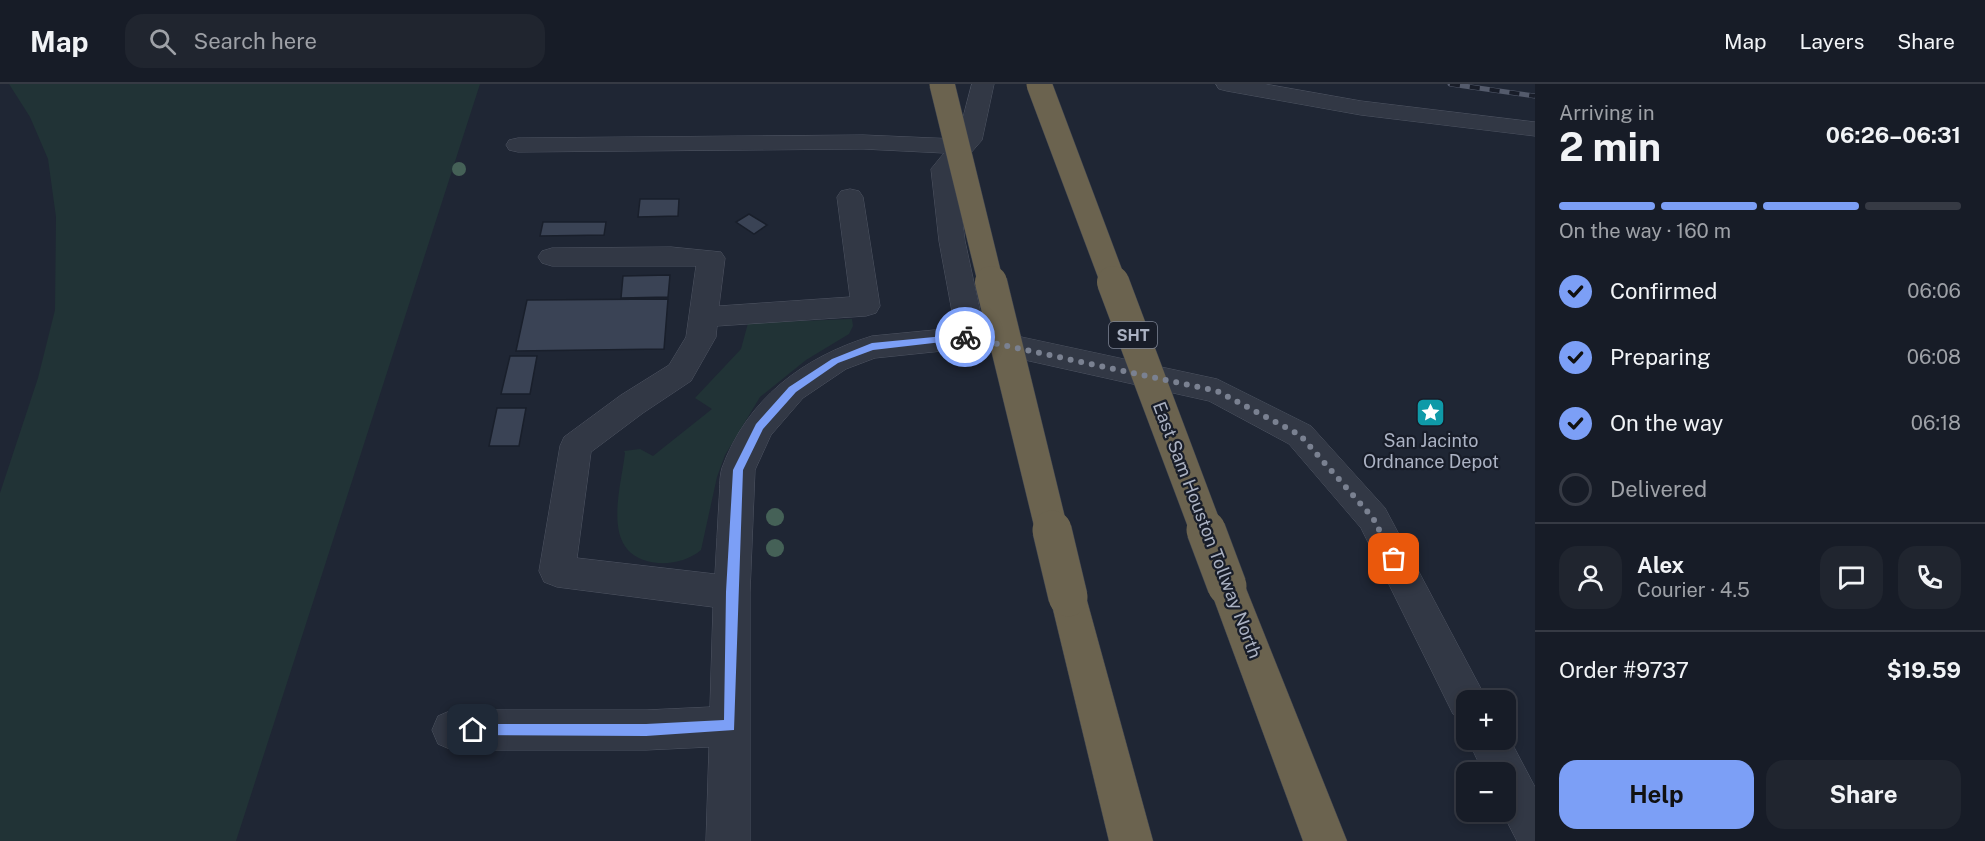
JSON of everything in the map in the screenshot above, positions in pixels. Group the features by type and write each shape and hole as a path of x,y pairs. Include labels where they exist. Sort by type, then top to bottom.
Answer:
{"highway":[{"path":"942,84 1068,597 1131,841"},
{"name":"East Sam Houston Tollway North","path":"1039,84 1324,841"}],"lane":[{"path":"970,337 952,241 943,169 970,140 983,84"},
{"path":"1227,84 1360,108 1535,129"},
{"path":"518,145 863,142 963,147"},
{"path":"850,197 872,347"},
{"path":"552,257 711,258 701,337 680,374 632,404 576,446 557,571 732,592"},
{"path":"703,317 866,306"},
{"path":"728,841 732,592 738,470 759,427 792,390 835,361 872,347 970,337 1217,391 1300,435 1373,518 1462,690"},
{"path":"452,730 646,730 730,726"},
{"path":"1516,795 1535,831"}],"shaded area":[{"path":"9,84 480,84 236,841 0,841 0,493 38,378 55,310 56,217 48,159 30,117"},
{"path":"852,319 853,326 849,334 806,360 760,397 725,455 717,477 701,550 686,559 658,563 639,558 627,549 620,536 618,521 624,451 640,449 653,456 712,409 695,398 741,349 748,323"}],"building":[{"path":"640,199 679,199 678,216 638,217"},
{"path":"749,214 767,225 754,234 736,222"},
{"path":"543,222 606,222 604,235 540,236"},
{"path":"670,275 668,297 621,298 623,276"},
{"path":"668,299 664,349 516,351 527,300"},
{"path":"510,356 537,356 530,394 501,394"},
{"path":"497,408 526,408 519,446 489,446"}],"railway":[{"path":"1450,84 1535,96"}],"way so far":[{"path":"965,337 1217,391 1300,435 1373,518 1394,559"}],"place":[{"name":"San Jacinto Ordnance Depot","path":"1431,412"}],"route":[{"path":"473,730 646,730 730,726 732,592 738,470 759,427 792,390 835,361 872,347 909,341 965,337"}]}
